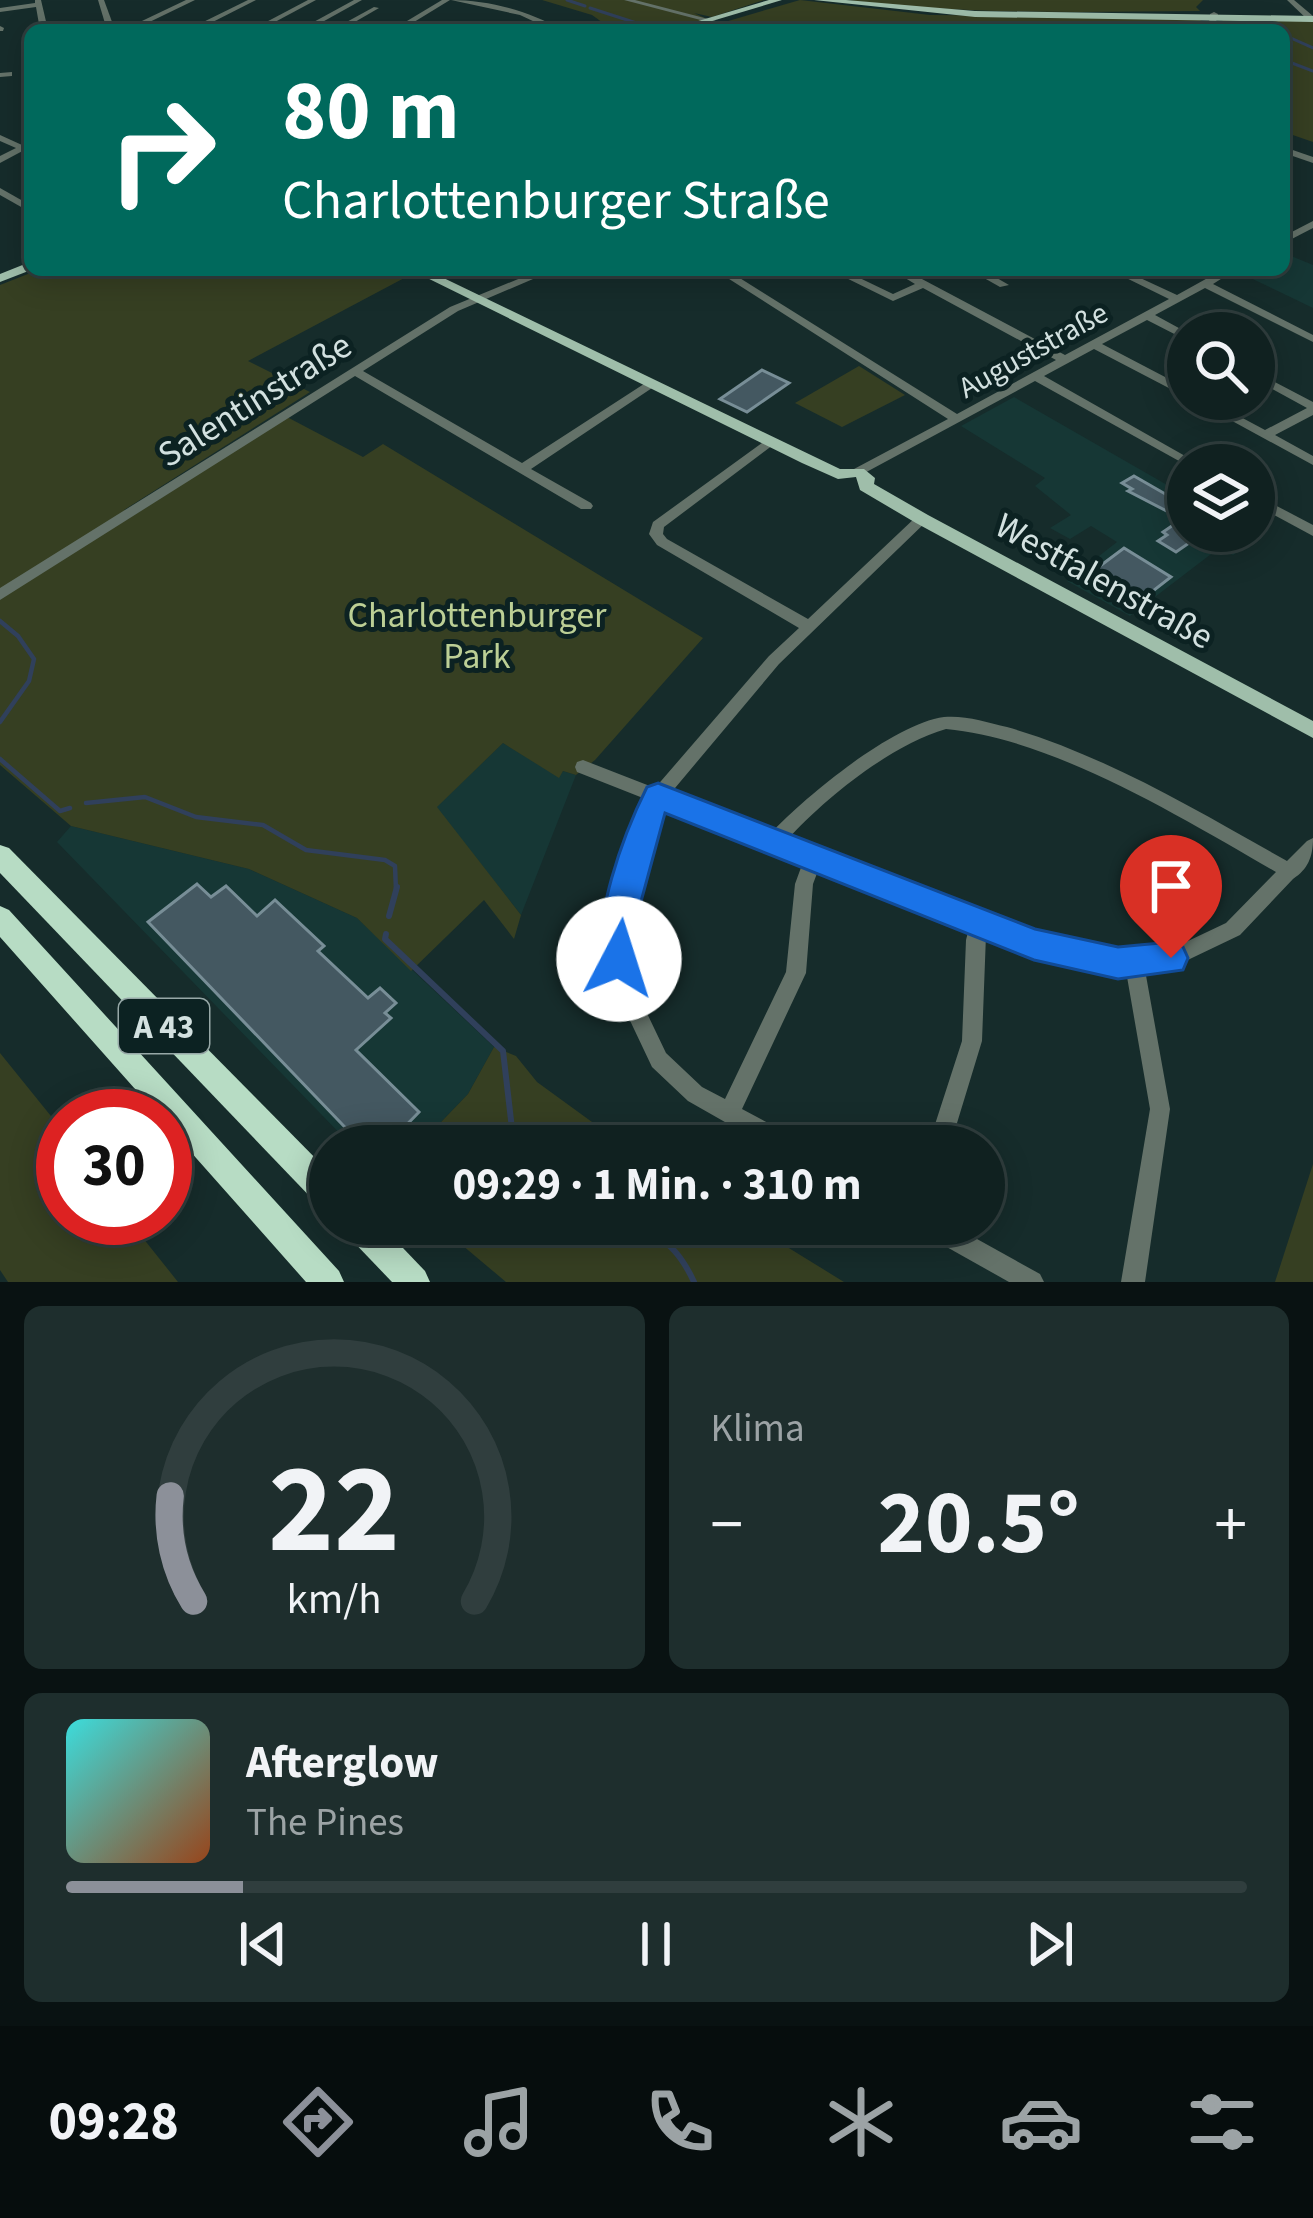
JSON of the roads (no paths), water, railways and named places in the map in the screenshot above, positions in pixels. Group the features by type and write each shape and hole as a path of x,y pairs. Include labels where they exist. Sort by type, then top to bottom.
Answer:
{"highway":[{"name":"A 43","path":"0,856 309,1174"},
{"name":"A 43","path":"0,918 328,1282"},
{"path":"378,1245 414,1282"}],"main road":[{"path":"818,0 975,14 1313,19"},
{"path":"699,24 772,2"},
{"name":"Westfalenstraße","path":"431,276 838,474 837,483 843,488 862,479 922,519 1313,730"},
{"name":"Westfalenstraße","path":"447,276 479,296"}],"street":[{"path":"163,0 167,11"},
{"path":"140,24 192,0"},
{"path":"203,24 253,0"},
{"path":"267,24 314,0"},
{"path":"317,24 359,0"},
{"path":"408,24 451,0 512,10 544,24"},
{"path":"626,0 712,21"},
{"path":"1290,0 1313,19"},
{"path":"0,10 39,3"},
{"path":"347,24 376,8"},
{"path":"1212,24 1214,14"},
{"name":"Salentinstraße","path":"0,596 354,371 479,296 533,276"},
{"path":"730,276 957,419"},
{"path":"849,276 893,298 923,284"},
{"path":"908,276 1065,360"},
{"path":"987,276 1004,285"},
{"path":"1128,276 1177,299"},
{"name":"Auguststraße","path":"862,479 957,419 1219,276"},
{"path":"1205,284 1313,339"},
{"path":"1147,315 1167,326"},
{"path":"1093,344 1167,383"},
{"path":"354,371 586,506"},
{"path":"1035,376 1167,449"},
{"path":"522,469 651,384"},
{"path":"1275,386 1313,408"},
{"path":"1266,435 1313,408"},
{"path":"1238,420 1313,461"},
{"path":"769,442 658,525 656,534 808,626"},
{"path":"1275,510 1313,531"},
{"path":"750,1125 694,1094 659,1060 623,985 619,920 646,819 658,796 808,626 922,519"},
{"path":"774,842 793,818 917,730 962,723 1002,733 1115,779 1291,872"},
{"path":"583,766 1034,945 1134,964 1171,958 1233,929 1313,846"},
{"path":"729,1113 796,973 804,884 813,857"},
{"path":"946,1125 972,1041 975,940 980,923"},
{"path":"1133,1282 1160,1108 1134,964"},
{"path":"966,1245 1032,1282"}],"waterway":[{"path":"567,0 585,6"},
{"path":"590,8 640,24"},
{"path":"1290,38 1313,48"},
{"path":"1290,62 1313,71"},
{"path":"0,621 34,659 29,681 0,722"},
{"path":"0,759 60,811 70,808"},
{"path":"86,803 145,797 196,817 263,825 306,850 385,860 395,866 396,890"},
{"path":"389,916 397,887"},
{"path":"386,934 385,939 503,1051 512,1125"},
{"path":"668,1245 694,1282"}],"park label":[{"name":"Charlottenburger Park","path":"477,634"}]}
